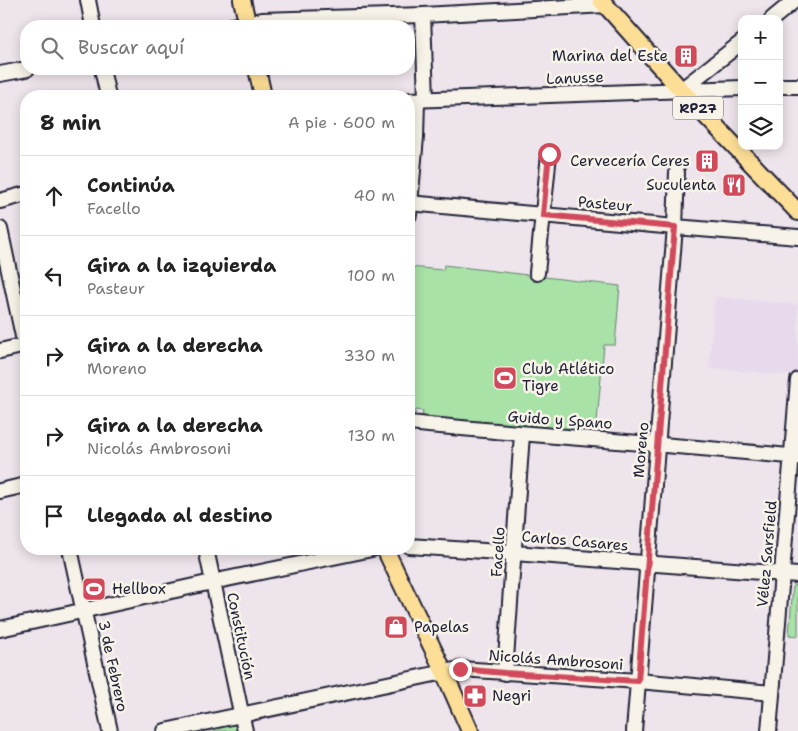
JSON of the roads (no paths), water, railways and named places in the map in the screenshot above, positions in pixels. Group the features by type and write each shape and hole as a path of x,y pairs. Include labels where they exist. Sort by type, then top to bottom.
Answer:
{"main road":[{"path":"242,0 242,20"},
{"name":"RP27","path":"604,2 681,90 798,212"},
{"path":"259,75 262,90"},
{"path":"388,555 470,731"}],"street":[{"path":"88,0 92,20"},
{"path":"777,15 796,0"},
{"path":"262,20 423,15 604,2"},
{"path":"415,147 423,15"},
{"path":"681,90 738,45"},
{"path":"0,74 20,70"},
{"path":"103,75 107,90"},
{"path":"783,86 798,86"},
{"name":"Lanusse","path":"417,100 738,88"},
{"path":"537,273 549,154"},
{"name":"Moreno","path":"634,731 675,227 677,172"},
{"path":"0,201 20,196"},
{"name":"Pasteur","path":"415,207 543,215 798,237"},
{"path":"0,229 20,320"},
{"path":"0,351 20,348"},
{"name":"Vélez Sarsfield","path":"769,731 781,574 794,456 798,380"},
{"name":"Guido y Spano","path":"415,424 794,456"},
{"name":"Facello","path":"505,673 522,434"},
{"path":"0,491 20,487"},
{"name":"Carlos Casares","path":"415,546 798,575"},
{"name":"3 de Febrero","path":"71,555 110,731"},
{"name":"Constitución","path":"207,555 245,731"},
{"path":"0,629 343,555"},
{"name":"Nicolás Ambrosoni","path":"165,731 460,669 638,681 772,693"}],"place":[{"name":"Marina del Este","path":"686,56"},
{"name":"Cervecería Ceres","path":"707,161"},
{"name":"Suculenta","path":"734,185"},
{"name":"Club Atlético Tigre","path":"505,378"},
{"name":"Hellbox","path":"94,589"},
{"name":"Papelas","path":"396,627"},
{"name":"Negri","path":"475,696"}]}
